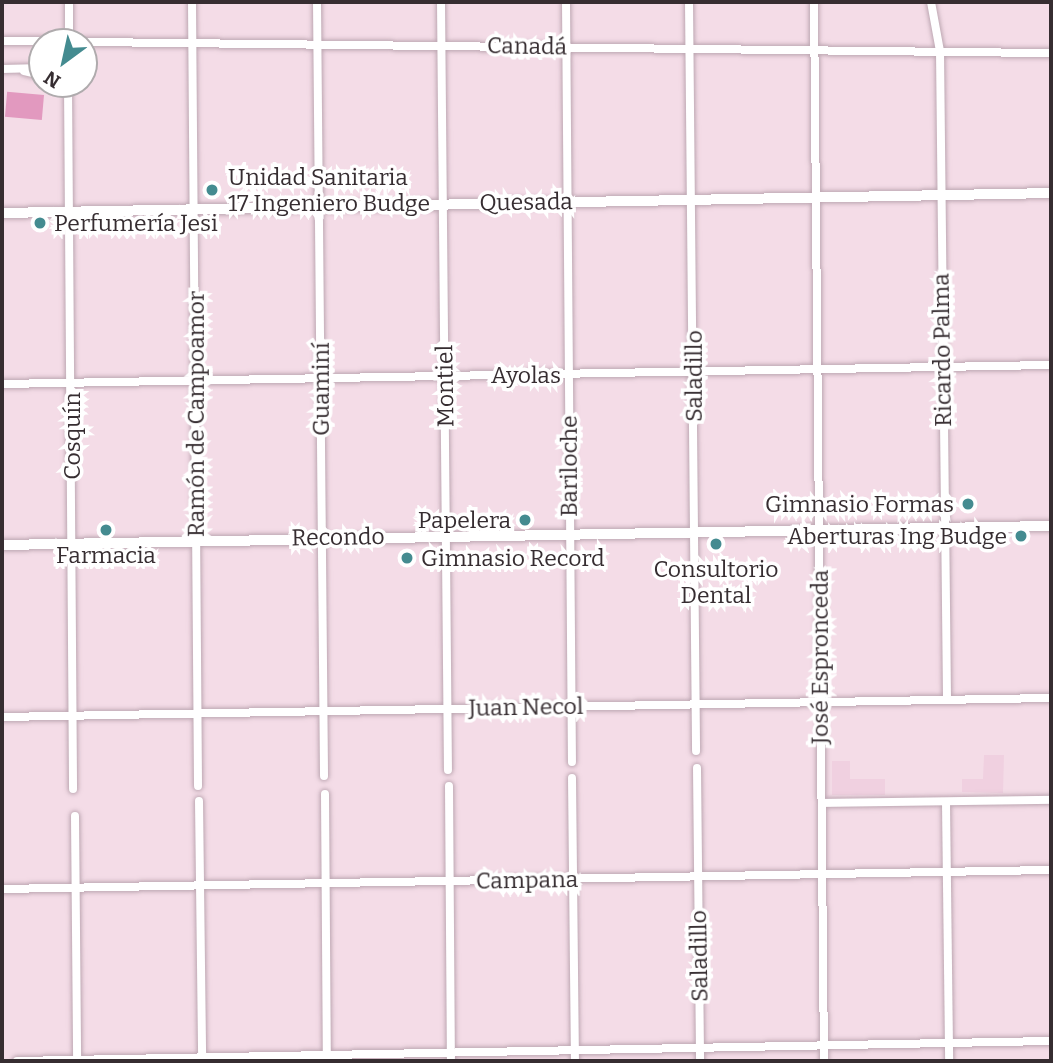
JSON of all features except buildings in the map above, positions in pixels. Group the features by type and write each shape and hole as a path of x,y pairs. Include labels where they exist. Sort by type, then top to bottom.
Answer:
{"street":[{"path":"69,2 69,28"},
{"name":"Ramón de Campoamor","path":"192,2 198,786"},
{"name":"Guaminí","path":"317,2 324,776"},
{"name":"Montiel","path":"441,2 448,770"},
{"name":"Bariloche","path":"566,2 572,762"},
{"name":"Saladillo","path":"689,2 693,199 696,751"},
{"name":"José Espronceda","path":"814,2 824,1061"},
{"name":"Ricardo Palma","path":"932,2 940,51 943,526 947,699"},
{"name":"Canadá","path":"2,41 28,41"},
{"name":"Canadá","path":"98,42 1051,53"},
{"path":"2,69 28,68"},
{"path":"14,69 28,72"},
{"name":"Cosquín","path":"68,98 73,789"},
{"name":"Quesada","path":"2,212 1051,193"},
{"name":"Ayolas","path":"2,384 1051,365"},
{"name":"Recondo","path":"2,545 1051,526"},
{"name":"Juan Necol","path":"2,717 572,707 695,702 1051,698"},
{"name":"Saladillo","path":"697,768 700,1061"},
{"path":"572,778 575,1061"},
{"path":"449,786 451,1057"},
{"path":"325,794 327,1058"},
{"path":"822,803 1051,800"},
{"path":"199,801 202,1059"},
{"path":"946,803 949,1061"},
{"path":"75,816 77,1061"},
{"name":"Campana","path":"2,889 1051,870"},
{"path":"17,1061 451,1057 575,1050 1051,1041"}],"shaded area":[{"path":"7,92 28,94 28,98 44,98 42,120 5,117"},
{"path":"984,755 1004,755 1003,793 962,792 962,779 983,779"},
{"path":"832,761 850,761 850,779 885,779 885,795 832,795"}],"place":[{"name":"Unidad Sanitaria 17 Ingeniero Budge","path":"212,190"},
{"name":"Perfumería Jesi","path":"40,223"},
{"name":"Gimnasio Formas","path":"968,504"},
{"name":"Papelera","path":"525,520"},
{"name":"Farmacia","path":"106,530"},
{"name":"Aberturas Ing Budge","path":"1021,536"},
{"name":"Consultorio Dental","path":"716,544"},
{"name":"Gimnasio Record","path":"407,558"}]}
